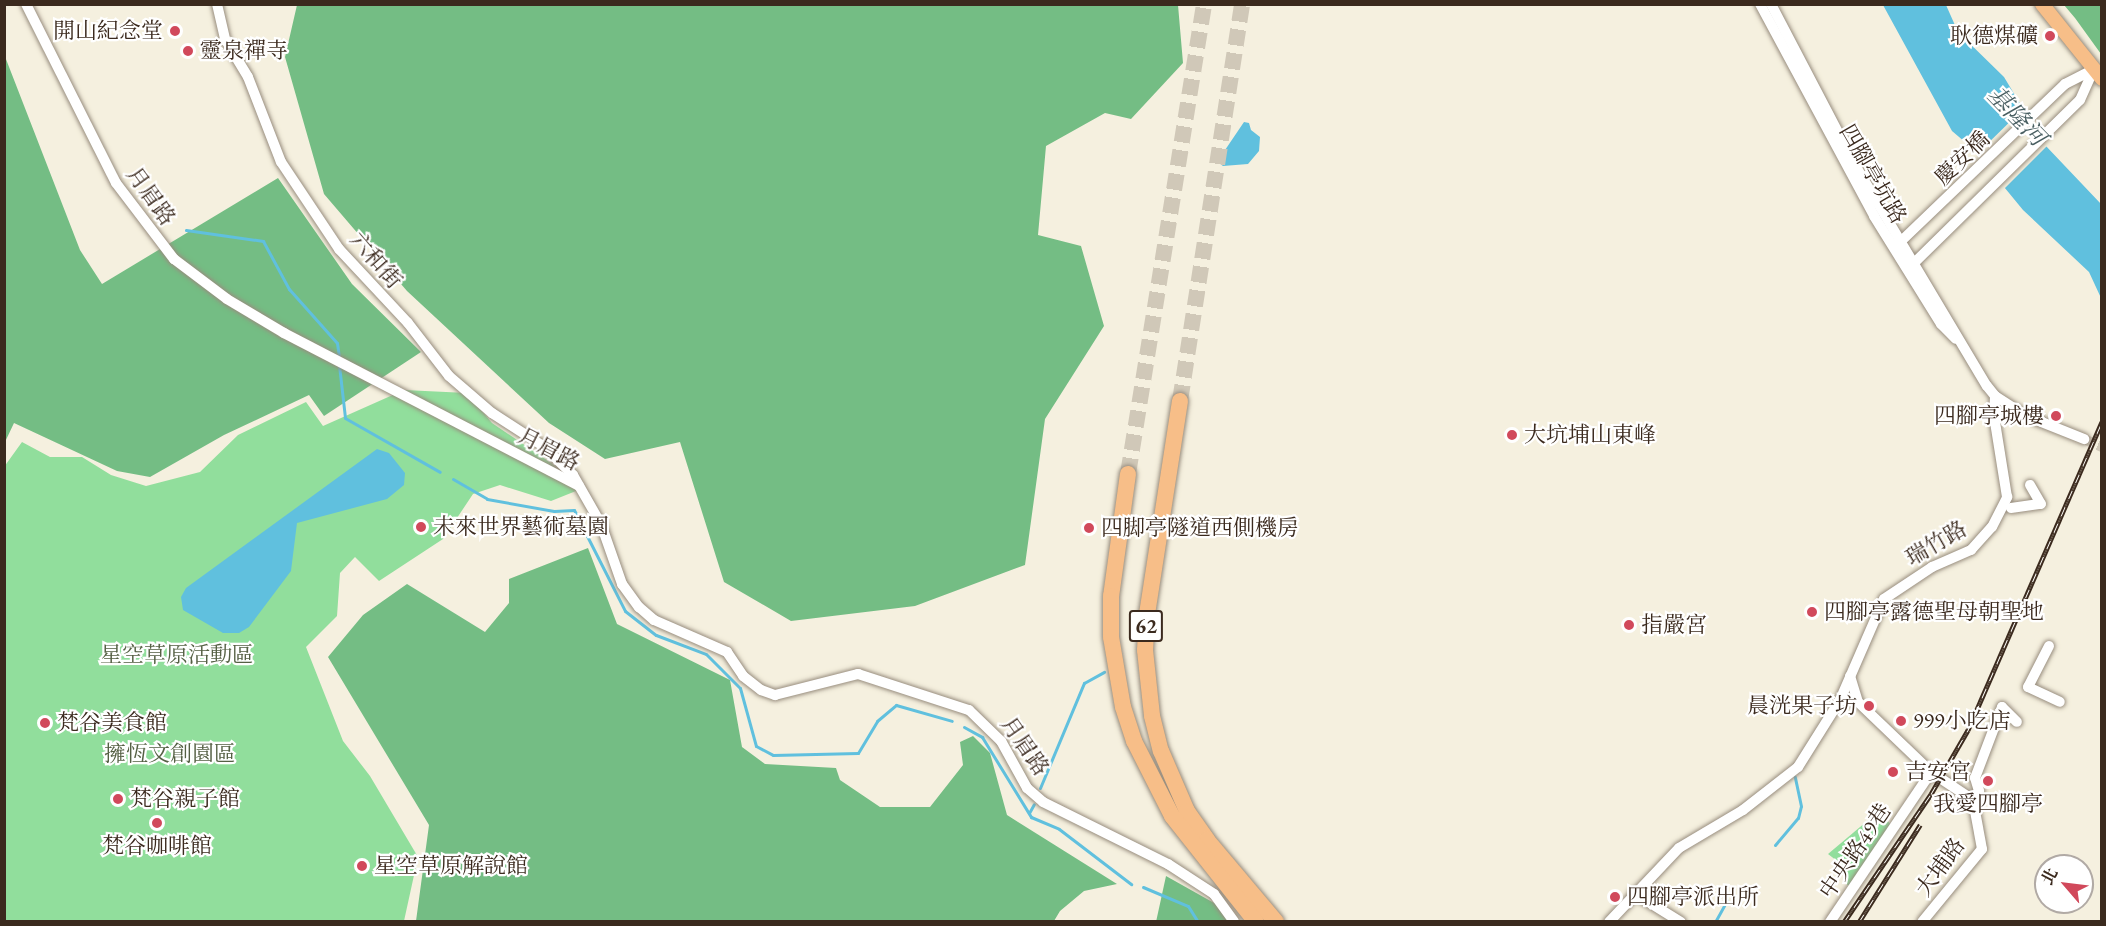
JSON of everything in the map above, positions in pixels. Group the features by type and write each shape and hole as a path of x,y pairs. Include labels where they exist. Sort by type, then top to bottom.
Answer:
{"highway":[{"name":"62","path":"1180,401 1147,613 1147,684 1165,761 1201,845 1276,921"},
{"name":"62","path":"1128,474 1111,596 1115,672 1134,741 1153,784 1256,921"}],"main road":[{"path":"2042,4 2099,76"}],"street":[{"name":"月眉路","path":"26,4 116,183 174,259 227,299 372,381 582,488 601,524 622,584 654,620 727,652 743,676 761,690 775,695 858,674 969,711 996,735 1027,788 1043,802 1168,864 1214,894 1234,921"},
{"name":"六和街","path":"217,4 225,39 248,78 281,162 339,249 408,323 449,376 492,413 543,446 582,488"},
{"name":"四腳亭坑路","path":"1760,4 1836,150 1911,267 1970,351 1995,396"},
{"name":"四腳亭坑路","path":"1771,4 1897,245"},
{"name":"慶安橋","path":"1897,245 2065,84 2099,76"},
{"name":"慶安橋","path":"1911,267 2080,99 2099,76"},
{"path":"1995,396 2024,415 2084,439"},
{"name":"瑞竹路","path":"1609,921 1678,848 1743,810 1798,767 1840,700 1884,599 1932,567 1952,561 1979,544 2003,509 2006,475 1994,416 1995,396"},
{"path":"2011,508 2041,504 2030,485"},
{"path":"2049,646 2028,687 2060,702"},
{"path":"1850,676 1858,702 1936,775 1973,800 1979,791 1975,778 2002,708 2017,722"},
{"path":"1840,700 1858,702"},
{"name":"中央路49巷","path":"1830,921 1936,775"},
{"name":"大埔路","path":"1922,921 1982,849 1973,800"},
{"path":"1634,893 1681,921"}],"green space":[{"path":"297,5 1178,5 1183,63 1131,119 1105,113 1046,146 1038,235 1081,246 1104,326 1045,419 1025,565 915,606 791,621 724,582 680,442 605,459 549,423 407,291 324,194 285,57"},
{"path":"2064,5 2101,5 2101,54 2075,18"},
{"path":"4,54 80,250 102,284 278,178 352,284 421,352 324,416 309,395 224,435 150,477 117,471 14,423 5,442"},
{"name":"擁恆文創園區","path":"404,390 467,393 492,423 554,465 576,491 551,501 500,485 473,494 443,539 379,581 355,557 340,573 337,616 306,647 343,741 370,776 418,857 404,921 5,922 4,467 22,442 50,457 82,457 111,475 146,486 200,472 238,435 306,402 323,426"},
{"path":"588,548 617,624 730,680 742,747 765,764 836,768 840,780 880,807 930,807 963,765 960,742 973,736 990,753 1007,815 1117,884 1084,891 1060,911 1054,921 416,921 429,825 328,657 363,615 407,584 485,632 509,603 509,579"},
{"path":"1879,811 1892,826 1851,887 1843,882 1845,867 1828,854"},
{"path":"1166,876 1223,908 1230,922 1156,922"}],"water":[{"name":"基隆河","path":"1883,5 1946,5 1958,32 2004,77 2045,145 2101,204 2101,298 2089,272 2023,210 1972,148 1952,131"},
{"path":"1244,122 1249,123 1251,130 1260,137 1259,151 1248,164 1223,166 1219,163 1223,153"},
{"path":"377,449 389,453 405,473 404,485 387,499 297,523 291,571 249,627 239,633 223,633 183,610 181,597 186,588"}],"pier":[{"path":"2026,106 2049,144 2003,190 1975,156"}],"waterway":[{"path":"186,230 263,241 289,289 337,343 339,358"},
{"path":"339,365 345,418 440,472"},
{"path":"453,479 487,499 554,511 574,510 583,527"},
{"path":"587,536 625,611 656,635 706,654 740,688 756,746 773,755 858,753 877,721 896,705 952,721"},
{"path":"1040,788 1084,683 1104,672"},
{"path":"964,727 982,737 1031,817 1059,829 1131,884"},
{"path":"1775,845 1798,818 1801,806 1795,777"},
{"path":"1029,813 1034,804"},
{"path":"1143,887 1188,906 1198,922"},
{"path":"1715,922 1727,900"}],"tunnel":[{"path":"1128,474 1204,4"},
{"path":"1180,401 1242,4"},
{"path":"2084,439 2102,447"}],"railway":[{"path":"1844,922 1931,794 1968,730 2102,422"},
{"path":"1859,922 1920,825"}],"place":[{"name":"開山紀念堂","path":"175,31"},
{"name":"耿德煤礦","path":"2050,36"},
{"name":"靈泉禪寺","path":"188,51"},
{"name":"四腳亭城樓","path":"2056,416"},
{"name":"大坑埔山東峰","path":"1512,435"},
{"name":"未來世界藝術墓園","path":"421,527"},
{"name":"四脚亭隧道西側機房","path":"1089,528"},
{"name":"四腳亭露德聖母朝聖地","path":"1812,612"},
{"name":"指嚴宮","path":"1629,625"},
{"name":"晨洸果子坊","path":"1869,706"},
{"name":"999小吃店","path":"1901,721"},
{"name":"梵谷美食館","path":"45,723"},
{"name":"吉安宮","path":"1893,772"},
{"name":"我愛四腳亭","path":"1988,781"},
{"name":"梵谷親子館","path":"118,799"},
{"name":"梵谷咖啡館","path":"157,823"},
{"name":"星空草原解說館","path":"362,866"},
{"name":"四腳亭派出所","path":"1615,897"}],"park label":[{"name":"星空草原活動區","path":"177,655"}]}
